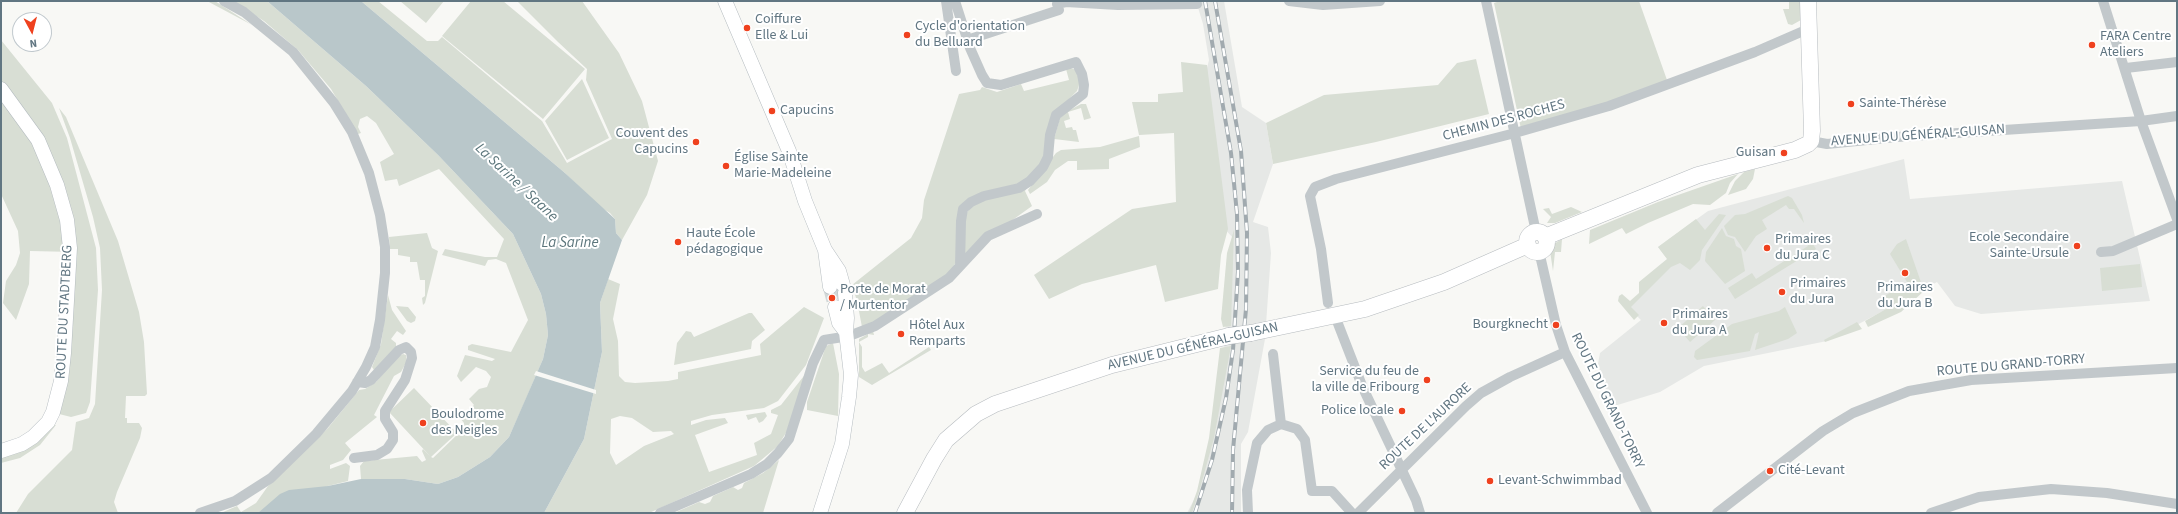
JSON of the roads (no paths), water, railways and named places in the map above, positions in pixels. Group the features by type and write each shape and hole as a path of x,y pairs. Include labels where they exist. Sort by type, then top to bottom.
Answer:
{"main road":[{"path":"725,1 784,138 805,200 839,288 847,318 846,334 851,375 846,423 842,444 820,513"},
{"path":"1808,1 1812,131 1810,141"},
{"name":"ROUTE DU STADTBERG","path":"1,89 38,140 57,185 67,220 70,248 64,353 61,381 53,412 48,422 33,438 22,444 1,451"},
{"name":"AVENUE DU GÉNÉRAL-GUISAN","path":"905,513 946,440 976,414 1002,401 1112,365 1229,336 1251,333 1331,309 1365,308 1444,282 1698,175 1795,150 1804,146 1810,141"},
{"path":"835,308 839,323 846,334"}],"street":[{"path":"200,513 235,500 271,478 316,434 357,382 375,347 380,320 385,273 385,247 380,215 369,173 352,132 334,103 293,52 244,12 224,1"},
{"path":"946,1 956,71"},
{"path":"955,1 967,40 982,76 988,83 1001,85 1076,62 1082,74 1084,85 1083,94 1056,115 1050,135 1048,157 1043,167 1030,181 1019,188 984,196 971,202 963,210 961,221 960,266"},
{"path":"1289,2 1323,5 1380,1"},
{"name":"ROUTE DU GRAND-TORRY","path":"1486,1 1556,325 1565,352 1647,513"},
{"path":"2103,1 2142,121 2177,219"},
{"path":"967,40 1059,10 1056,2 1197,4"},
{"name":"CHEMIN DES ROCHES","path":"1420,513 1416,500 1400,471 1363,388 1331,309 1310,196 1315,186 1336,179 1515,133 1609,106 1755,52 1808,29"},
{"path":"2126,68 2177,62"},
{"name":"AVENUE DU GÉNÉRAL-GUISAN","path":"1810,141 1827,144 1897,137 2142,121 2177,116"},
{"path":"660,513 751,474 766,464 778,453 789,439 813,363 824,340 875,326 949,278 988,236 1037,214"},
{"path":"2101,252 2113,251 2177,224"},
{"path":"354,458 377,455 387,449 393,440 393,432 385,420 385,411 405,380 412,358 411,352 406,347 399,350 371,380 365,383 357,382"},
{"name":"ROUTE DE L'AURORE","path":"1358,513 1466,406 1481,394 1510,376 1565,352"},
{"path":"1272,354 1281,424"},
{"name":"ROUTE DU GRAND-TORRY","path":"1717,513 1823,431 1873,404 1909,391 1971,380 2177,368"},
{"path":"1248,513 1247,490 1256,443 1268,430 1281,424 1297,429 1305,440 1312,491 1332,491 1352,513"},
{"path":"1931,513 1979,497 2051,489 2107,493 2177,504"}],"water":[{"name":"La Sarine","path":"267,1 361,1 565,173 615,219 616,233 622,240 600,303 602,352 584,439 544,513 258,513 280,494 289,490 328,486 361,479 405,479 438,484 458,477 490,457 509,437 543,359 548,335 546,314 541,294 513,234 438,155 366,86"}],"tunnel":[{"path":"830,287 835,307"}],"railway":[{"path":"1195,513 1212,460 1226,398 1233,350 1238,272 1237,214 1231,153 1205,1"},
{"path":"1215,1 1241,151 1247,233 1246,309 1233,450 1232,513"}],"place":[{"name":"Coiffure Elle & Lui","path":"747,28"},
{"name":"Cycle d'orientation du Belluard","path":"907,35"},
{"name":"FARA Centre Ateliers","path":"2092,45"},
{"name":"Sainte-Thérèse","path":"1851,104"},
{"name":"Capucins","path":"772,111"},
{"name":"Couvent des Capucins","path":"696,142"},
{"name":"Guisan","path":"1784,153"},
{"name":"Église Sainte Marie-Madeleine","path":"726,166"},
{"name":"Haute École pédagogique","path":"678,242"},
{"name":"Ecole Secondaire Sainte-Ursule","path":"2077,246"},
{"name":"Primaires du Jura C","path":"1767,248"},
{"name":"Primaires du Jura B","path":"1905,273"},
{"name":"Primaires du Jura","path":"1782,292"},
{"name":"Porte de Morat / Murtentor","path":"832,298"},
{"name":"Primaires du Jura A","path":"1664,323"},
{"name":"Bourgknecht","path":"1556,325"},
{"name":"Hôtel Aux Remparts","path":"901,334"},
{"name":"Service du feu de la ville de Fribourg","path":"1427,380"},
{"name":"Police locale","path":"1402,411"},
{"name":"Boulodrome des Neigles","path":"423,423"},
{"name":"Cité-Levant","path":"1770,471"},
{"name":"Levant-Schwimmbad","path":"1490,481"}],"water label":[{"name":"La Sarine / Saane","path":"516,183"}]}
